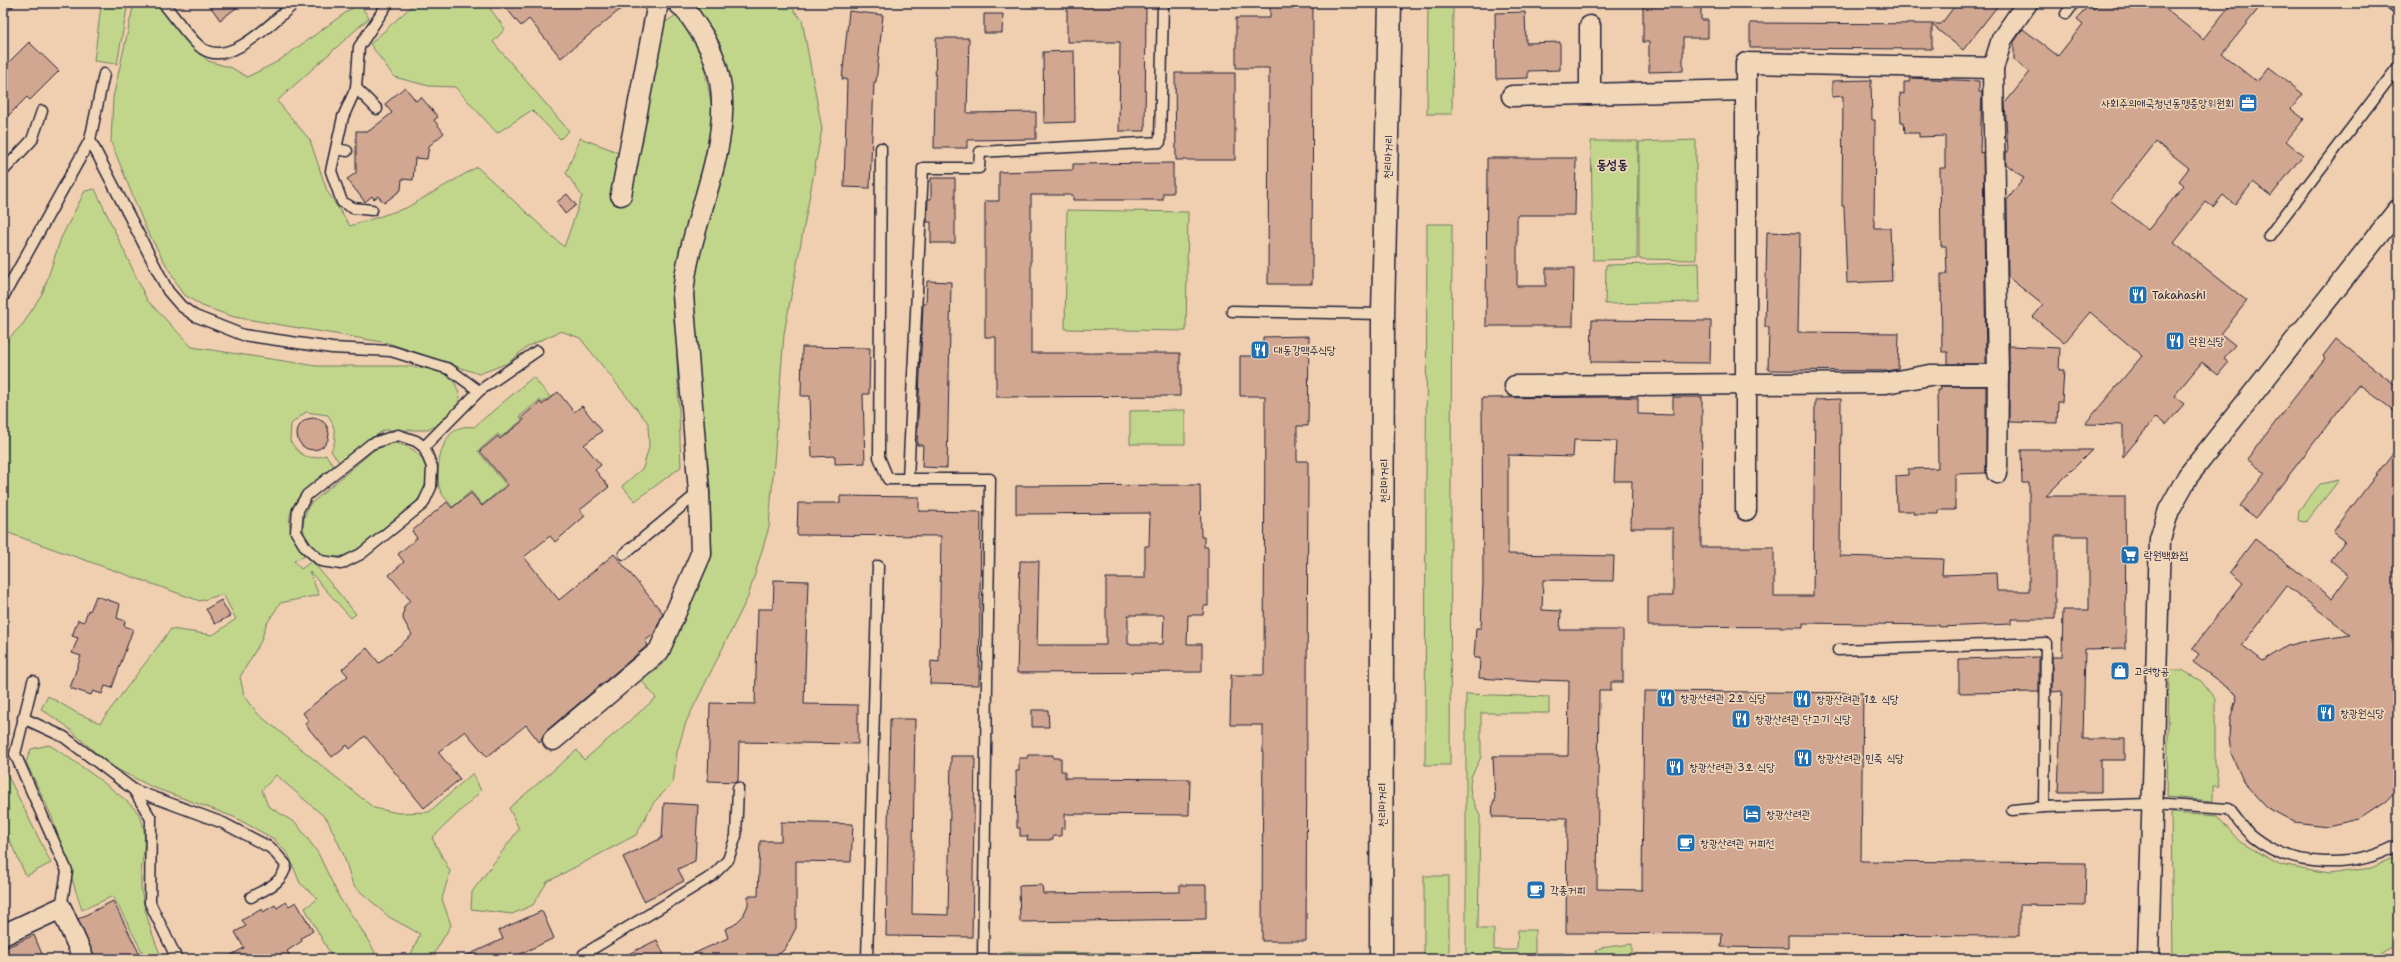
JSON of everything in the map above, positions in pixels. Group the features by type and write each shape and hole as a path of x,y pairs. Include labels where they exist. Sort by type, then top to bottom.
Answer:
{"main road":[{"name":"천리마거리","path":"1381,959 1384,314 1390,3"}],"street":[{"path":"621,194 658,3"},
{"path":"553,740 659,651 701,554 699,492 683,295 685,271 720,141 722,91 709,44 684,7 678,3"},
{"path":"1997,473 1998,375 1993,68 2002,40 2027,3"},
{"path":"1590,26 1590,94"},
{"path":"1746,510 1746,63 1993,68"},
{"path":"1512,96 1745,90"},
{"path":"2148,959 2151,804 2160,539 2169,510 2188,476 2398,210"},
{"path":"1515,386 1886,383 1930,375 1998,375"},
{"path":"3,935 60,908 84,959"}],"lane":[{"path":"3,7 8,3"},
{"path":"163,3 200,47 223,54 243,45 295,3"},
{"path":"372,210 353,208 342,202 331,171 342,150 343,117 356,88 359,47 380,12 388,3"},
{"path":"908,479 923,168 979,168 980,152 1160,142 1163,3"},
{"path":"2066,14 2074,3"},
{"path":"2391,3 2398,9"},
{"path":"2269,236 2398,67"},
{"path":"3,297 90,140 104,74"},
{"path":"356,88 377,109"},
{"path":"3,172 32,140 42,111"},
{"path":"90,140 168,291 181,306 195,316 243,335 332,348 391,351 449,369 479,391"},
{"path":"881,148 879,456 888,479 990,479 982,959"},
{"path":"1232,311 1384,314"},
{"path":"424,448 479,391 537,351"},
{"path":"398,435 416,441 424,448 432,467 431,487 423,504 361,554 341,564 321,561 306,548 296,532 298,510 307,495 371,444 398,435"},
{"path":"624,554 699,492"},
{"path":"867,959 878,566"},
{"path":"1838,650 2046,643 2044,807"},
{"path":"33,681 15,754 67,871 60,908"},
{"path":"23,718 64,737 134,790 223,823 271,848 286,865 285,873 273,885 251,897"},
{"path":"586,959 584,954 712,876 728,860 736,836 738,788"},
{"path":"134,790 151,819 150,903 177,959"},
{"path":"2012,810 2044,807 2151,804 2229,809 2252,837 2286,857 2338,863 2380,855 2398,845"}],"green space":[{"path":"100,3 128,3 117,64 94,61 101,6"},
{"path":"134,3 149,3 159,6 208,61 232,68 247,77 277,62 359,3 369,18 277,101 310,140 327,191 350,226 406,208 477,167 564,247 582,196 566,173 580,138 624,156 613,203 627,202 664,23 675,16 688,26 701,49 713,113 706,153 674,275 681,467 635,501 622,486 643,468 649,447 648,423 580,338 561,331 528,346 508,363 479,374 388,343 234,317 202,306 182,293 146,229 111,142 113,98"},
{"path":"415,3 486,3 505,29 493,42 569,131 560,139 532,110 497,133 455,87 429,86 394,77 370,44"},
{"path":"687,3 788,3 802,20 822,129 784,334 769,527 748,597 686,722 677,752 673,783 654,802 636,835 547,882 533,905 512,914 471,909 472,892 519,829 509,808 577,750 584,760 656,698 642,681 666,661 712,556 710,493 693,293 695,272 729,140 730,87"},
{"path":"1428,3 1453,3 1452,114 1427,114"},
{"path":"1696,140 1696,260 1639,259 1639,142"},
{"path":"1591,141 1638,141 1637,259 1593,260"},
{"path":"95,189 147,300 192,347 317,366 406,366 439,370 454,380 460,396 457,409 446,420 428,430 384,430 339,462 331,451 335,433 328,415 306,412 291,424 290,441 301,454 309,457 326,455 334,466 311,485 294,505 290,515 290,527 295,541 305,556 294,561 301,569 312,561 356,614 351,618 309,571 319,595 280,603 266,625 261,641 240,677 244,695 258,714 374,808 398,813 429,812 473,773 481,791 432,838 450,871 442,899 451,925 431,959 409,959 420,934 389,917 353,885 343,853 327,819 276,775 262,790 268,806 297,824 318,853 340,899 358,924 375,952 372,959 333,959 305,908 318,899 300,883 288,854 274,839 234,817 152,787 109,765 65,725 41,709 48,696 77,713 100,723 171,629 213,635 236,619 223,594 200,601 3,531 3,344 23,324 43,292 61,238 85,191"},
{"path":"1067,210 1188,212 1186,331 1065,329"},
{"path":"1427,224 1452,224 1450,765 1425,765"},
{"path":"1699,263 1700,302 1605,304 1606,265"},
{"path":"533,377 550,397 542,403 540,400 520,416 522,420 501,437 498,434 478,451 506,485 482,505 471,491 453,507 441,492 438,477 440,456 448,437 463,427 474,427"},
{"path":"1185,410 1185,444 1130,444 1130,411"},
{"path":"391,443 401,444 409,448 417,453 422,459 426,466 427,475 426,484 422,493 408,509 373,538 352,552 341,556 330,557 319,553 309,543 304,534 303,524 309,505 374,450"},
{"path":"2339,480 2307,521 2303,522 2298,520 2299,510 2320,484"},
{"path":"2169,670 2182,670 2201,681 2215,699 2215,763 2219,786 2213,786 2213,801 2167,797"},
{"path":"1466,694 1549,697 1549,713 1481,713 1481,757 1471,777 1470,786 1471,796 1480,816 1478,929 1494,929 1494,950 1517,950 1518,930 1535,930 1535,953 1564,953 1567,959 1466,959"},
{"path":"49,745 126,800 140,816 144,833 141,874 143,900 159,952 163,959 146,959 113,896 82,910 52,817 26,762 31,749"},
{"path":"3,766 51,863 26,876 3,826"},
{"path":"2171,813 2217,816 2240,842 2281,865 2328,874 2371,868 2398,856 2398,943 2370,959 2173,959"},
{"path":"1424,876 1449,876 1449,959 1424,959"},
{"path":"1632,944 1632,959 1598,959 1595,951 1600,948"},
{"path":"1003,952 1199,954 1200,959 1003,959"}],"building":[{"path":"208,3 243,3 220,20"},
{"path":"502,3 628,3 561,58 529,19 521,26"},
{"path":"1067,3 1146,3 1145,131 1119,131 1120,42 1067,42"},
{"path":"1270,3 1313,3 1312,284 1268,284 1269,68 1236,68 1236,18 1270,18"},
{"path":"1643,3 1701,3 1701,20 1708,20 1708,38 1683,38 1683,71 1649,72 1649,42 1643,42"},
{"path":"1957,3 2000,3 1963,50 1932,25 1932,49 1750,48 1750,23 1941,24"},
{"path":"2099,3 2158,3 2203,39 2232,3 2263,3 2222,54 2257,82 2269,67 2303,94 2291,109 2304,119 2286,141 2303,155 2271,196 2253,182 2235,205 2223,195 2213,207 2206,202 2174,243 2247,301 2221,334 2235,345 2224,358 2229,362 2218,375 2202,362 2174,396 2184,404 2166,425 2156,417 2123,457 2123,425 2085,424 2142,356 2090,312 2064,343 2033,317 2043,305 2008,277 2007,200 2024,178 2006,164 2006,152 2008,152 2005,103 2030,72 2014,60 2014,42 2023,29 2058,56 2083,24 2077,19 2089,5 2094,9","holes":["2156,142 2189,168 2179,181 2184,185 2148,230 2110,200"]},
{"path":"849,11 883,15 876,82 874,82 870,188 844,187 847,79 842,79"},
{"path":"1525,12 1526,43 1560,42 1560,70 1528,71 1528,78 1496,79 1495,13"},
{"path":"984,14 1003,14 1002,33 984,33"},
{"path":"936,38 969,38 967,113 1036,112 1036,139 967,140 967,148 934,148"},
{"path":"29,42 59,71 30,100 27,97 3,121 3,68"},
{"path":"1074,51 1075,122 1044,123 1043,52"},
{"path":"1175,73 1235,73 1235,160 1176,160"},
{"path":"1909,78 1979,81 1979,92 1982,92 1980,153 1983,152 1986,364 1948,364 1948,352 1942,352 1941,274 1947,274 1946,246 1941,246 1940,168 1945,168 1945,136 1919,137 1919,133 1905,133 1904,122 1901,122 1900,93 1904,94 1904,82 1910,82"},
{"path":"1871,80 1872,120 1875,120 1874,228 1890,228 1892,281 1847,283 1844,206 1842,206 1843,96 1832,97 1832,81"},
{"path":"405,87 416,101 421,97 438,117 434,120 444,133 429,146 427,159 415,158 413,180 402,179 401,190 384,203 378,196 374,199 372,196 365,202 347,179 356,173 356,131 369,131 392,113 385,104"},
{"path":"1487,158 1576,158 1575,215 1517,215 1517,286 1546,286 1546,268 1574,268 1573,326 1486,326"},
{"path":"1173,163 1173,193 1163,193 1163,200 1073,200 1073,195 1031,195 1031,353 1180,353 1180,396 996,397 996,337 985,337 985,201 999,201 999,172 1073,170 1073,164"},
{"path":"931,178 955,178 955,243 931,243 931,222 927,222 928,199 931,199"},
{"path":"567,194 576,205 565,214 557,202"},
{"path":"1767,232 1800,233 1798,332 1899,333 1898,369 1886,371 1768,370 1769,327 1765,327"},
{"path":"927,281 951,282 947,468 922,467 923,445 917,445 923,304 926,304"},
{"path":"1592,320 1711,321 1710,363 1591,362"},
{"path":"1309,336 1308,426 1297,426 1297,461 1308,461 1306,941 1262,941 1263,725 1230,725 1231,675 1264,675 1265,396 1240,396 1240,356 1263,356 1263,337"},
{"path":"2336,339 2398,387 2398,414 2359,384 2256,518 2240,506 2265,473 2247,459 2325,358 2323,356"},
{"path":"2009,346 2060,348 2059,370 2064,370 2062,402 2058,402 2057,423 2009,422"},
{"path":"802,347 870,348 869,394 863,394 865,463 835,464 835,456 812,457 810,396 801,396"},
{"path":"1940,386 1986,386 1986,473 1955,474 1955,510 1939,510 1939,514 1913,514 1913,511 1897,511 1896,476 1908,475 1908,469 1938,468 1937,390 1941,390"},
{"path":"558,392 574,412 582,406 602,431 584,445 601,465 595,470 609,487 580,510 585,516 555,542 550,536 524,557 559,600 614,554 663,613 654,634 645,641 648,645 546,731 540,743 526,725 487,757 465,731 438,752 460,779 424,808 365,736 350,749 347,745 332,757 305,724 309,721 303,713 348,676 342,669 367,648 379,663 412,635 403,619 404,607 410,600 389,575 404,562 398,554 417,538 412,531 447,502 452,508 471,493 482,506 508,485 480,451 498,436 500,439 524,420 522,417 540,402 542,405"},
{"path":"1673,397 1702,397 1701,547 1774,547 1774,596 1813,596 1815,400 1841,399 1840,556 1943,559 1942,575 1996,573 1997,591 2029,591 2029,483 2022,483 2021,450 2061,450 2061,452 2062,450 2092,450 2046,496 2125,496 2126,648 2085,649 2083,739 2125,739 2125,760 2101,760 2101,792 2058,792 2062,691 2052,692 2052,657 2062,657 2063,610 2089,610 2089,536 2055,536 2055,619 2011,619 2011,624 1939,627 1939,625 1803,623 1803,627 1648,626 1648,596 1673,596 1673,528 1631,528 1632,481 1614,481 1616,441 1574,440 1573,457 1508,455 1508,554 1614,556 1613,581 1543,580 1542,610 1561,611 1560,630 1623,630 1623,682 1611,682 1611,690 1599,690 1597,889 1642,890 1644,691 1863,693 1861,861 2086,863 2085,906 2019,905 2019,936 1788,935 1788,948 1721,947 1722,934 1566,933 1567,818 1492,817 1493,802 1495,802 1493,756 1568,756 1569,681 1540,680 1540,682 1479,678 1480,658 1474,658 1476,628 1481,628 1483,583 1482,398 1638,398 1638,414 1673,415"},
{"path":"313,418 319,419 326,425 329,434 328,440 322,447 313,450 307,449 300,443 297,434 298,428 304,421"},
{"path":"2398,446 2398,788 2386,801 2359,819 2327,826 2294,822 2266,807 2244,783 2231,753 2229,737 2230,721 2237,695 2193,662 2199,654 2192,649 2243,583 2230,572 2255,539 2332,598 2349,575 2330,560 2345,541 2333,532","holes":["2287,586 2351,635 2302,642 2287,646 2263,661 2242,645"]},
{"path":"1200,485 1201,537 1204,537 1204,547 1208,547 1208,606 1204,606 1203,615 1188,615 1187,644 1202,644 1202,672 1017,673 1020,561 1039,561 1037,645 1106,645 1106,578 1145,578 1145,546 1149,546 1150,513 1016,514 1016,486","holes":["1128,615 1164,615 1163,644 1128,644"]},
{"path":"840,496 919,497 919,511 981,512 979,685 930,684 931,661 939,662 941,536 797,535 798,503 840,503"},
{"path":"774,580 808,581 804,704 858,705 858,744 739,742 738,782 708,781 710,703 755,704 758,609 773,609"},
{"path":"96,596 120,604 117,618 125,621 124,626 133,629 112,688 105,686 102,694 93,691 91,695 70,688 81,656 72,653 78,638 72,636 78,620 84,622 88,610 90,611"},
{"path":"221,600 230,616 215,624 206,609"},
{"path":"2039,657 2039,692 1959,693 1959,659"},
{"path":"1032,710 1048,710 1049,727 1032,727"},
{"path":"890,719 915,719 912,914 948,915 951,756 975,756 972,937 886,936"},
{"path":"1028,755 1053,755 1053,758 1061,758 1061,771 1065,771 1065,778 1190,779 1189,815 1065,814 1065,828 1061,828 1061,836 1053,836 1053,840 1027,840 1028,836 1020,836 1020,828 1017,828 1016,771 1019,771 1019,758 1027,758"},
{"path":"664,803 698,805 695,861 678,869 684,881 644,901 623,857 662,838"},
{"path":"781,822 853,824 851,862 796,861 796,928 785,949 773,959 682,959 728,938 725,929 734,925 743,916 748,905 748,896 758,896 760,841 781,841"},
{"path":"1042,885 1043,894 1180,892 1180,885 1206,885 1206,919 1020,922 1019,886"},
{"path":"113,901 142,959 95,959 78,919"},
{"path":"286,902 289,906 296,902 313,931 301,938 302,941 287,951 292,959 224,959 244,948 235,932 246,926 242,920 262,909 263,912 275,905 277,908"},
{"path":"542,911 554,938 510,959 459,959 503,939 499,930"},
{"path":"34,935 42,954 33,959 3,959 3,949"},
{"path":"657,940 666,959 618,959"}],"place":[{"name":"사회주의애국청년동맹중앙위원회","path":"2248,103"},
{"name":"Takahashi","path":"2138,295"},
{"name":"락왼식당","path":"2175,341"},
{"name":"대동강맥주식당","path":"1260,350"},
{"name":"락원백화점","path":"2130,555"},
{"name":"고려항공","path":"2120,671"},
{"name":"창광산려관 2호 식당","path":"1666,698"},
{"name":"창광산려관 1호 식당","path":"1802,699"},
{"name":"창광원식당","path":"2326,713"},
{"name":"창광산려관 단고기 식당","path":"1741,719"},
{"name":"창광산려관 민죽 식당","path":"1803,758"},
{"name":"창광산려관 3호 식당","path":"1675,767"},
{"name":"창광산려관","path":"1752,814"},
{"name":"창광산려관 커피전","path":"1686,843"},
{"name":"각종커피","path":"1536,890"}],"district":[{"name":"동성동","path":"1612,164"}]}
